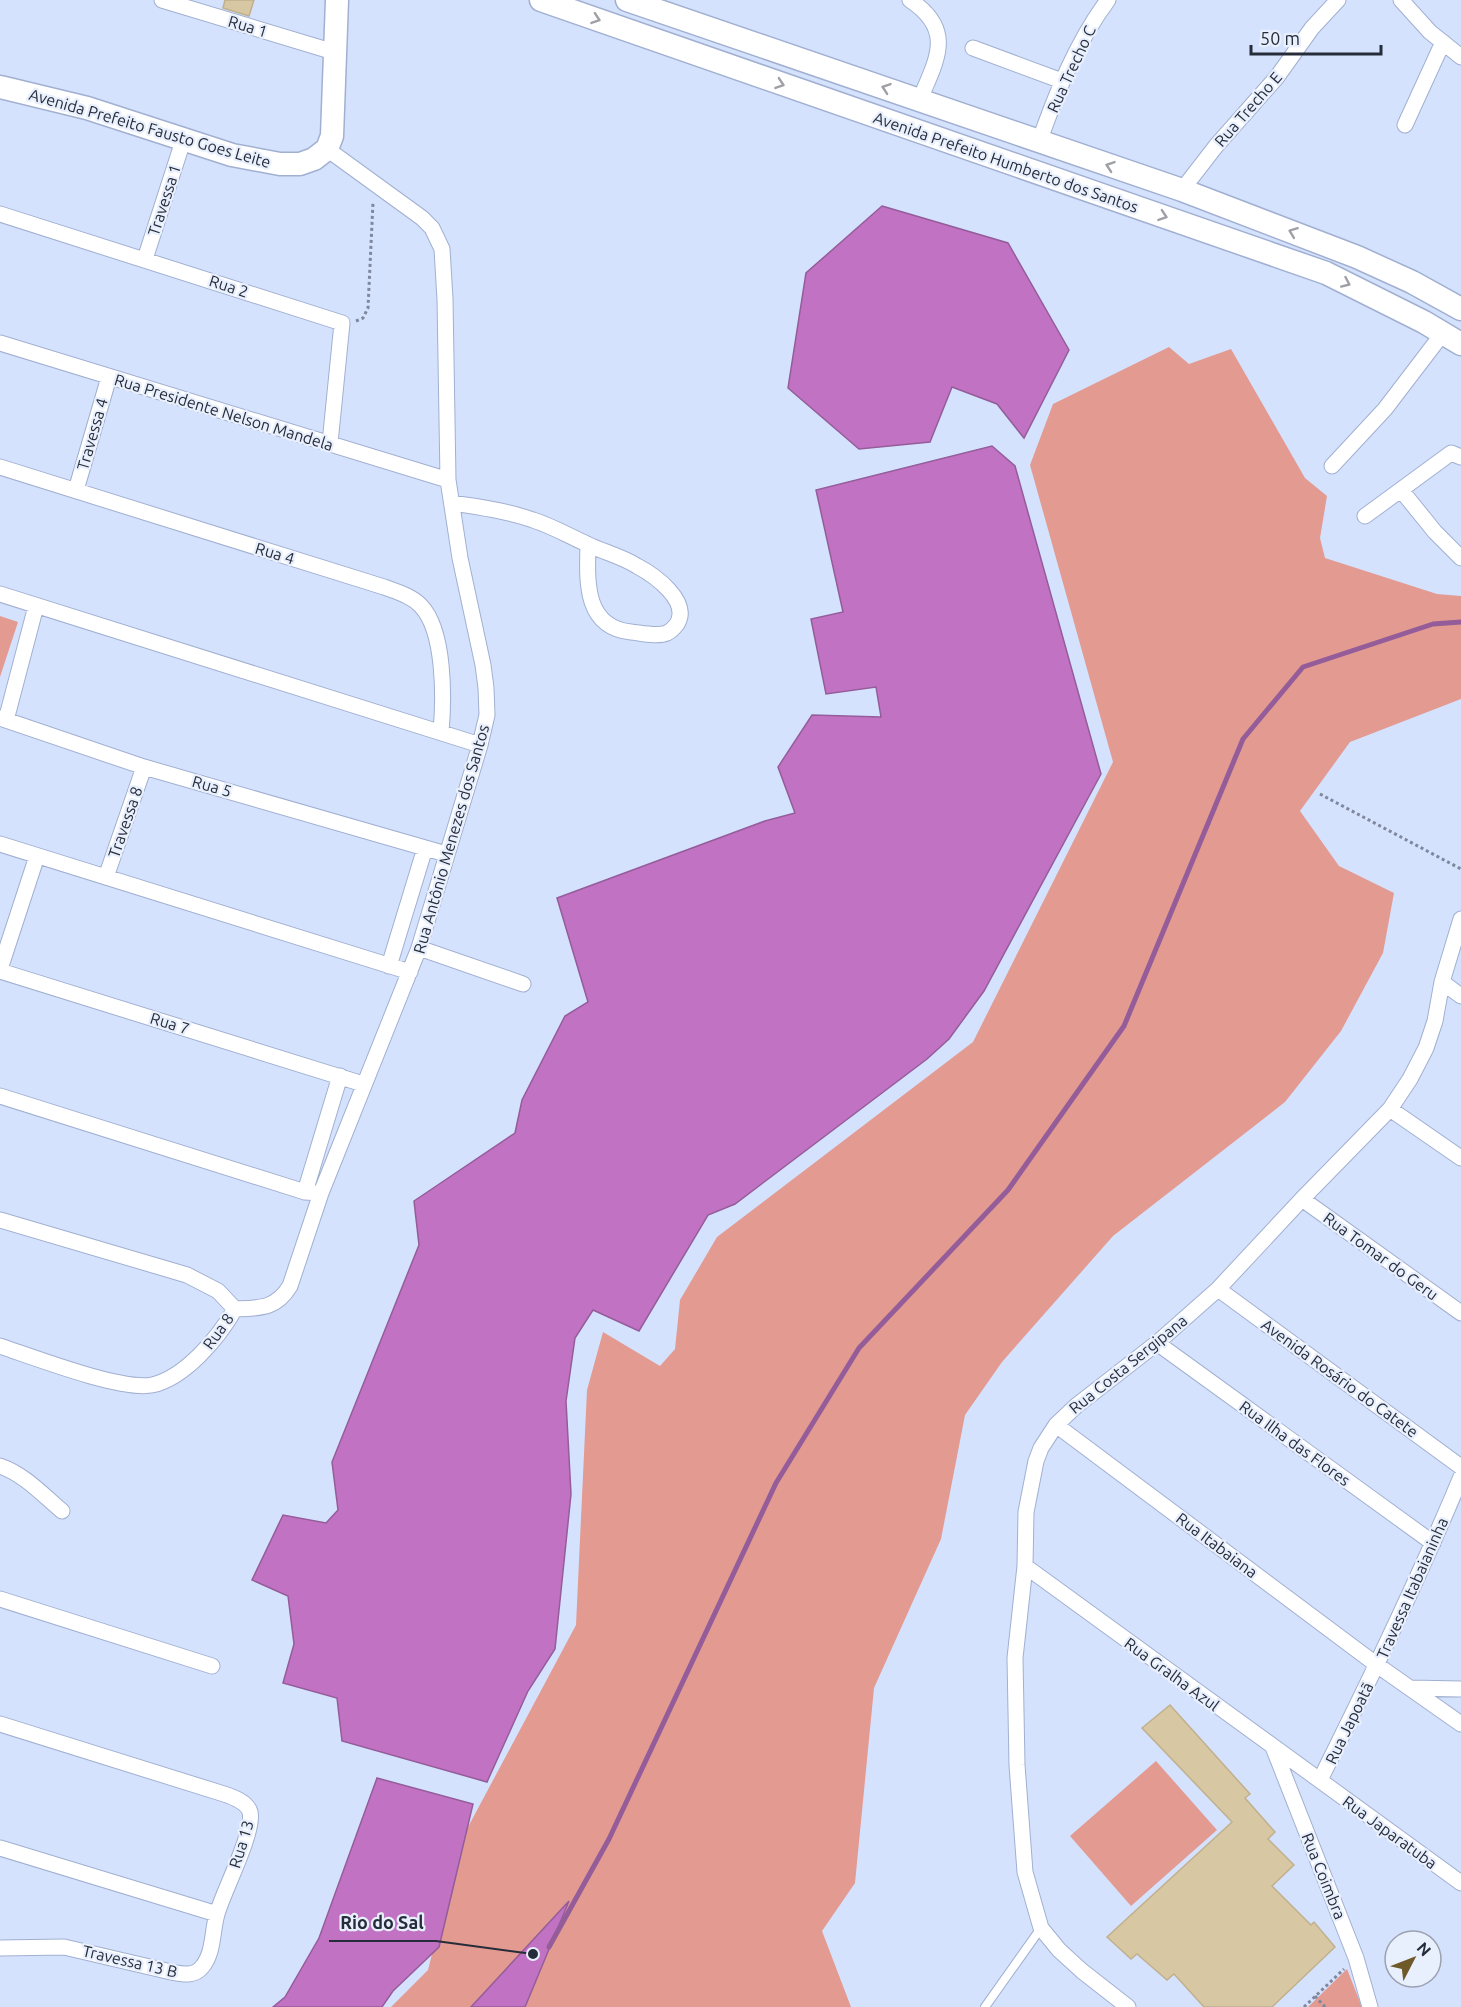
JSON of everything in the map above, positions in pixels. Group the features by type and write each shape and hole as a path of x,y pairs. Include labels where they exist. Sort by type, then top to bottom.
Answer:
{"street":[{"name":"Rua 1","path":"162,0 334,52"},
{"path":"327,149 332,136 337,0"},
{"name":"Avenida Prefeito Humberto dos Santos","path":"541,0 1326,273 1367,292 1452,339"},
{"path":"910,0 928,15 939,36 935,63 920,99"},
{"name":"Rua Trecho C","path":"1039,142 1062,81 1084,37 1108,0"},
{"name":"Rua Trecho E","path":"1182,190 1216,146 1277,76 1305,37 1338,0"},
{"path":"1401,0 1430,32 1461,57"},
{"name":"Avenida Prefeito Humberto dos Santos","path":"636,2 1182,190 1357,256 1412,282 1461,309"},
{"path":"685,50 693,22"},
{"path":"1405,124 1443,42"},
{"path":"973,48 1062,81"},
{"name":"Avenida Prefeito Fausto Goes Leite","path":"0,87 87,108 183,141 240,157 280,164 306,162 327,149"},
{"name":"Travessa 1","path":"145,259 183,141"},
{"name":"Rua Antônio Menezes dos Santos","path":"235,1309 270,1305 279,1300 290,1286 313,1192 363,1084 419,948 487,715 483,665 460,558 448,480 442,249 432,228 422,218 327,149"},
{"name":"Rua 2","path":"0,214 342,323"},
{"path":"330,443 342,323"},
{"path":"1332,466 1452,339"},
{"name":"Rua Presidente Nelson Mandela","path":"0,343 448,480"},
{"name":"Travessa 4","path":"76,490 109,377"},
{"path":"1365,516 1451,453 1461,457"},
{"name":"Rua 4","path":"0,467 384,587 416,601 429,615 435,632 444,697 441,732"},
{"path":"1401,490 1461,558"},
{"path":"452,503 501,511 533,520 637,565 665,586 676,600 680,619 674,628 663,634 626,632 611,626 601,618 588,591 588,545"},
{"path":"0,594 480,745"},
{"path":"3,719 36,606"},
{"name":"Rua 5","path":"3,719 144,767 447,854"},
{"name":"Travessa 8","path":"106,878 144,767"},
{"path":"0,844 410,972"},
{"path":"389,966 425,848"},
{"path":"0,970 37,856"},
{"name":"Rua Costa Sergipana","path":"1041,1928 1025,1872 1017,1765 1016,1658 1025,1566 1026,1512 1030,1481 1041,1448 1056,1425 1098,1387 1156,1342 1218,1289 1390,1108 1410,1079 1426,1048 1435,1021 1442,982 1461,919"},
{"path":"419,948 524,984"},
{"name":"Rua 7","path":"0,970 363,1084"},
{"path":"1442,982 1461,996"},
{"path":"0,1096 313,1192 340,1076"},
{"path":"1390,1108 1461,1158"},
{"name":"Rua Tomar do Geru","path":"1302,1199 1461,1313"},
{"name":"Rua 8","path":"0,1220 187,1275 218,1291 235,1309 219,1335 204,1352 166,1380 151,1385 143,1386 107,1380 0,1346"},
{"name":"Avenida Rosário do Catete","path":"1218,1289 1461,1467"},
{"name":"Rua Ilha das Flores","path":"1156,1342 1433,1543"},
{"name":"Rua Itabaiana","path":"1056,1425 1377,1665 1461,1724"},
{"path":"0,1466 16,1473 62,1512"},
{"name":"Travessa Itabaianinha","path":"1377,1665 1461,1477"},
{"name":"Rua Gralha Azul","path":"1025,1566 1320,1780"},
{"path":"0,1599 212,1666"},
{"name":"Rua Japoatã","path":"1320,1780 1377,1665"},
{"path":"1410,1688 1461,1689"},
{"name":"Rua 13","path":"0,1724 224,1794 243,1802 250,1811 248,1829 217,1914"},
{"name":"Rua Coimbra","path":"1273,1747 1356,1958 1370,2007"},
{"name":"Rua Japaratuba","path":"1320,1780 1461,1883"},
{"path":"0,1848 217,1914"},
{"name":"Travessa 13 B","path":"0,1948 64,1947 111,1956 156,1969 183,1974 194,1973 201,1969 206,1960 213,1939 217,1914"},
{"path":"1041,1928 1059,1950 1082,1971 1128,2007"}],"lane":[{"path":"985,2007 1041,1928"}],"path":[{"path":"342,323 358,321 368,310 374,183"},
{"path":"1320,794 1461,869"},
{"path":"1304,2007 1356,1958"},
{"path":"1313,1995 1325,2007"}],"shaded area":[{"path":"882,206 1008,243 1069,350 1024,438 997,404 952,387 930,442 859,449 788,388 806,273"},
{"path":"1169,347 1189,364 1231,349 1305,478 1327,496 1320,538 1325,558 1437,594 1461,596 1461,699 1350,742 1300,811 1339,866 1394,893 1383,953 1341,1031 1285,1102 1113,1236 1002,1362 965,1415 941,1539 874,1688 855,1883 822,1931 851,2007 525,2007 567,1903 471,2007 391,2007 428,1970 460,1842 576,1625 587,1390 603,1332 660,1366 675,1349 680,1300 717,1237 973,1042 1113,762 1030,465 1053,404"},
{"path":"992,446 1015,466 1101,774 984,991 949,1039 927,1059 735,1204 708,1215 639,1331 593,1310 575,1338 566,1401 571,1494 555,1649 528,1691 487,1782 342,1741 337,1698 283,1683 294,1644 288,1596 252,1580 283,1515 326,1523 338,1510 332,1462 419,1245 414,1201 515,1133 522,1100 565,1016 588,1002 557,898 765,821 795,813 778,767 812,715 881,717 876,687 826,694 811,619 843,612 816,490"},
{"path":"0,616 18,622 0,677"},
{"path":"1156,1761 1217,1830 1131,1906 1070,1836"},
{"path":"377,1778 473,1804 439,1947 393,1991 382,2007 273,2007 285,1997 319,1938"},
{"path":"569,1901 525,2007 471,2007"},
{"path":"1347,1969 1362,2007 1308,2007"}],"building":[{"path":"225,0 254,0 249,16 223,8"},
{"path":"1170,1705 1250,1794 1245,1798 1275,1832 1268,1839 1294,1865 1272,1886 1311,1925 1314,1922 1335,1947 1272,2007 1204,2007 1174,1974 1167,1980 1137,1954 1131,1959 1107,1937 1232,1822 1142,1728"}],"waterway":[{"path":"549,1947 609,1839 776,1483 859,1348 1008,1190 1124,1026 1243,739 1303,667 1433,624 1461,622"}],"place":[{"name":"Rio do Sal","path":"533,1954"}]}
